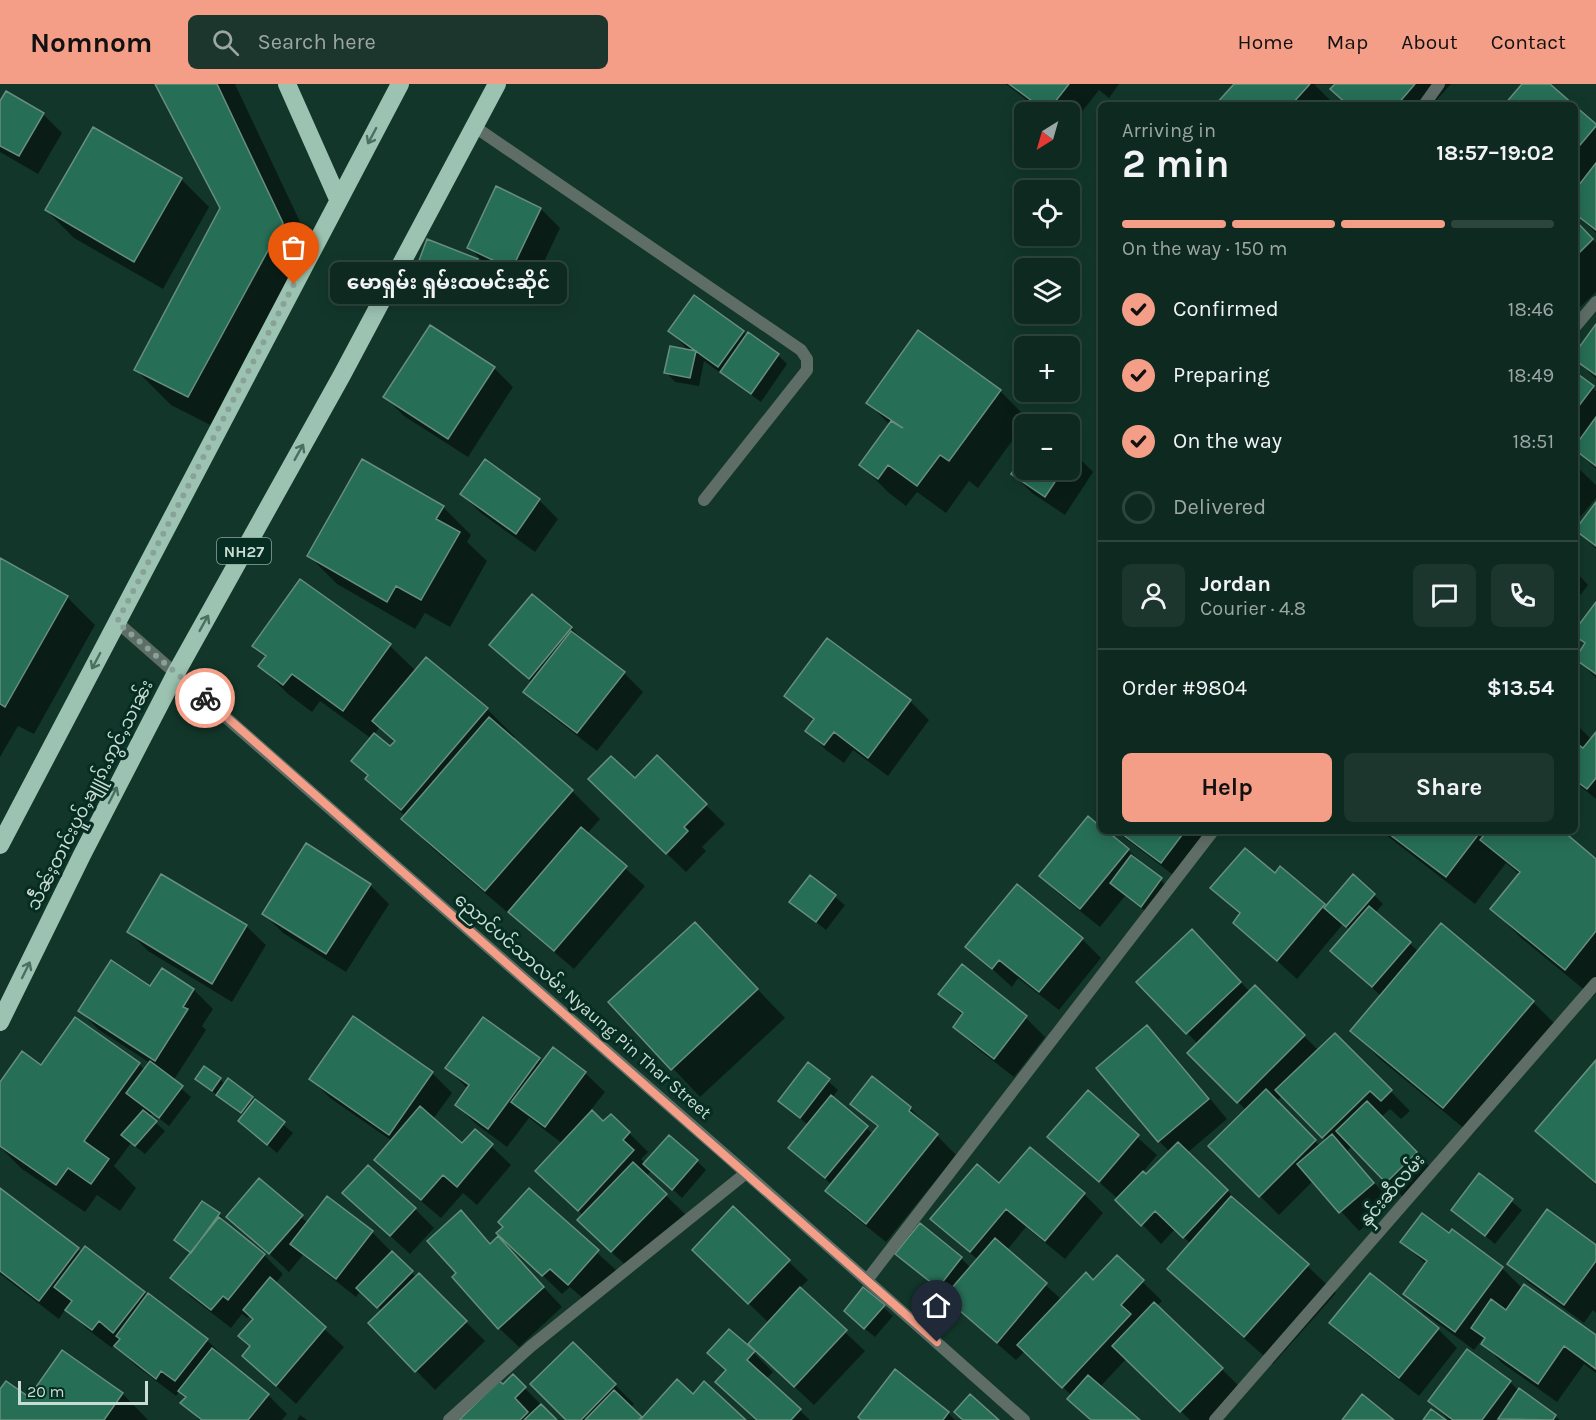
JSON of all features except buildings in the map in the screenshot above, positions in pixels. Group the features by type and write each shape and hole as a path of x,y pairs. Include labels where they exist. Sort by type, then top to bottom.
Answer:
{"highway":[{"path":"287,84 338,200"},
{"path":"0,844 400,84"},
{"name":"သဵႅၼ်ႈတၢင်းပူဝ်ႇၶျူၵ်ႉဢွင်ႇသၢၼ်း","path":"0,1022 7,990 82,855 176,673 342,375 497,84"}],"street":[{"path":"1426,102 1438,84"},
{"path":"475,127 801,350 807,359 807,370 704,500"},
{"path":"1578,323 1596,302"},
{"name":"ညောင်ပင်သာလမ်း Nyaung Pin Thar Street","path":"117,622 746,1173 1024,1420"},
{"path":"867,1280 1211,834"},
{"name":"နှင်းဆီလမ်း","path":"1215,1420 1596,983"},
{"path":"449,1420 530,1347 746,1173"}],"way so far":[{"path":"205,698 117,622 294,284"}],"place":[{"name":"မောရှမ်း ရှမ်းထမင်းဆိုင်","path":"294,284"}],"route":[{"path":"205,698 937,1342"}]}
